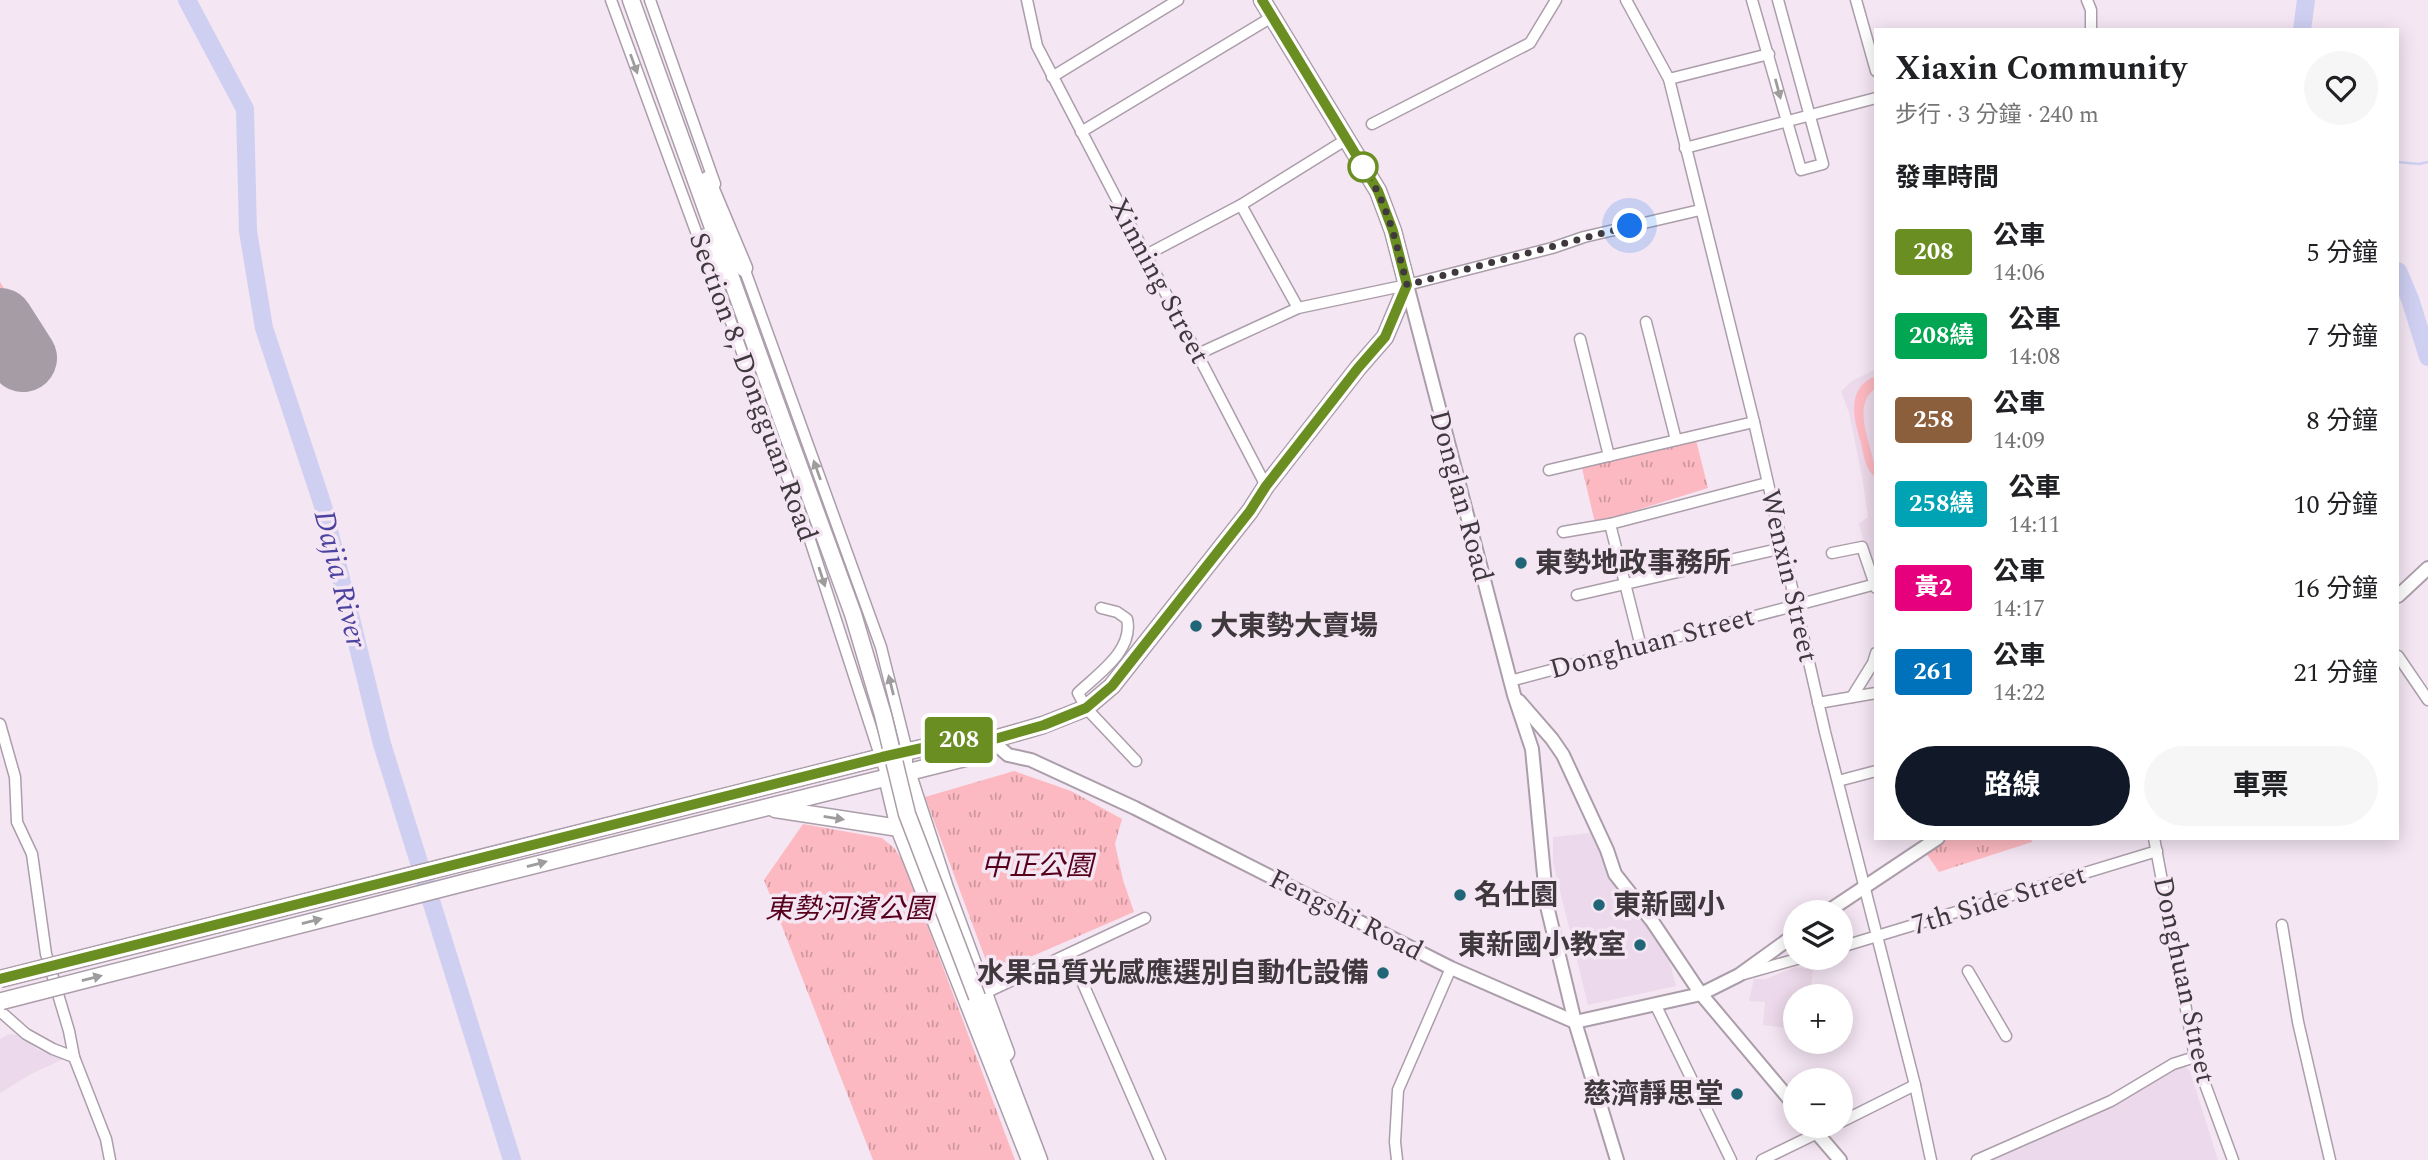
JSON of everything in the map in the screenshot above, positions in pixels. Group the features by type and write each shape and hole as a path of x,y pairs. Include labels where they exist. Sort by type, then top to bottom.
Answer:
{"main road":[{"path":"623,0 711,253 716,282"},
{"path":"631,0 853,614 884,715 907,814 1047,1160"},
{"path":"639,0 705,177 744,268"},
{"name":"Donglan Road","path":"1262,0 1380,195 1393,231 1407,285"},
{"path":"0,979 882,757 958,740 991,740 1044,725 1086,708 1112,686 1358,368 1385,337 1407,285"},
{"path":"1,1004 650,835 965,758 991,740"},
{"path":"907,772 981,995 1040,1160"},
{"path":"887,777 899,828 1030,1160"},
{"path":"769,808 899,828"},
{"path":"926,895 945,888"}],"street":[{"name":"Section 8, Dongguan Road","path":"611,0 807,531 887,777"},
{"name":"Section 8, Dongguan Road","path":"650,0 881,647 907,751 907,772"},
{"path":"1027,0 1037,46 1052,77 1178,0"},
{"path":"1372,124 1530,43 1556,0"},
{"name":"Wenxin Street","path":"1626,0 1669,79 1754,422 1818,703 1915,1085 1931,1160"},
{"path":"1752,0 1801,170 1823,164 1778,0"},
{"path":"1856,0 1874,64"},
{"path":"2087,0 2091,10 2091,28"},
{"path":"1081,132 1272,17"},
{"path":"1669,79 1769,54"},
{"name":"Xinning Street","path":"1052,77 1266,486"},
{"path":"1685,148 1874,99"},
{"path":"1146,255 1241,205 1346,139"},
{"path":"1241,205 1298,309"},
{"path":"1198,354 1298,309 1407,285 1552,248 1584,237 1700,210"},
{"name":"Donglan Road","path":"1407,285 1510,681 1532,749 1545,893 1575,1022"},
{"path":"1646,322 1676,440"},
{"path":"1580,339 1609,456"},
{"path":"1549,470 1754,422"},
{"path":"1563,532 1610,524 1768,483"},
{"path":"1610,524 1641,646"},
{"path":"1832,553 1862,547 1874,580"},
{"path":"1577,595 1626,586 1783,548"},
{"path":"2399,595 2428,568"},
{"name":"Donghuan Street","path":"1510,681 1874,586"},
{"path":"1101,608 1117,612 1127,619 1130,631 1124,647 1078,693 1086,708 1136,761"},
{"path":"2399,657 2428,700"},
{"path":"1852,698 1874,660"},
{"path":"1818,703 1874,693"},
{"path":"1514,695 1563,755 1607,850 1615,874 1652,921 1702,994 1783,1091"},
{"path":"0,724 15,777 17,821 32,854 46,954 74,1057 102,1127 110,1160"},
{"name":"Fengshi Road","path":"991,740 1008,755 1031,760 1135,808 1451,968 1575,1022"},
{"path":"1838,781 1874,772"},
{"path":"1845,900 1935,840"},
{"name":"Donghuan Street","path":"2154,840 2195,1058 2233,1160"},
{"name":"7th Side Street","path":"1853,944 2157,851"},
{"path":"981,995 1145,918"},
{"path":"2282,925 2298,1022 2330,1160"},
{"path":"1617,1160 1575,1022 1702,994 1739,975 1783,943"},
{"path":"1070,954 1160,1160"},
{"path":"1739,975 1783,963"},
{"path":"1397,1160 1395,1142 1398,1090 1451,968"},
{"path":"1968,971 2006,1035"},
{"path":"1,1004 26,1034 74,1057"},
{"path":"1656,1006 1731,1160"},
{"path":"1977,1160 2111,1101 2173,1064 2195,1058"},
{"path":"1853,1116 1915,1085"},
{"path":"1762,1160 1799,1138"},
{"path":"1822,1138 1840,1160"}],"shaded area":[{"path":"1874,370 1874,577 1859,524 1868,517 1862,476 1849,413 1841,391 1852,381"},
{"name":"東新國小","path":"1590,833 1620,887 1650,923 1668,956 1676,986 1588,1005 1553,862 1553,837"},
{"path":"1788,970 1813,970 1811,984 1783,984 1783,1028 1763,1025 1765,1002 1749,1001 1754,979 1766,979"},
{"path":"9,1034 19,1035 38,1050 64,1059 31,1074 0,1093 0,1039"},
{"path":"2184,1066 2190,1071 2218,1160 1986,1160 2174,1068"}],"green space":[{"path":"0,282 44,353 0,377"},
{"path":"1874,377 1874,390 1864,406 1864,417 1874,463 1874,476 1866,462 1854,414 1856,396 1866,381"},
{"path":"1696,440 1708,488 1595,523 1582,468"},
{"name":"中正公園","path":"1014,771 1071,791 1122,819 1115,844 1134,912 991,974 925,797"},
{"name":"東勢河濱公園","path":"803,824 882,838 894,848 904,863 1015,1160 873,1160 764,880"},
{"path":"1946,840 2032,842 1939,872 1926,853"}],"waterway":[{"name":"Dajia River","path":"187,0 245,109 248,231 264,328 323,506 382,744 512,1160"},
{"path":"2302,28 2306,0"},
{"path":"2399,162 2428,162"},
{"path":"2399,273 2428,357"}],"runway":[{"path":"0,322 23,358"}],"bus line":[{"name":"208","path":"0,979 882,757 958,740 991,740 1044,725 1086,708 1112,686 1358,368 1385,337 1407,285 1393,231 1378,191 1262,0"}],"place":[{"name":"東勢地政事務所","path":"1521,563"},
{"name":"大東勢大賣場","path":"1196,626"},
{"name":"名仕園","path":"1460,895"},
{"name":"東新國小","path":"1599,905"},
{"name":"東新國小教室","path":"1640,945"},
{"name":"水果品質光感應選別自動化設備","path":"1383,973"},
{"name":"慈濟靜思堂","path":"1737,1094"}],"route":[{"path":"1363,167 1380,195 1393,231 1407,285 1630,226"}]}
